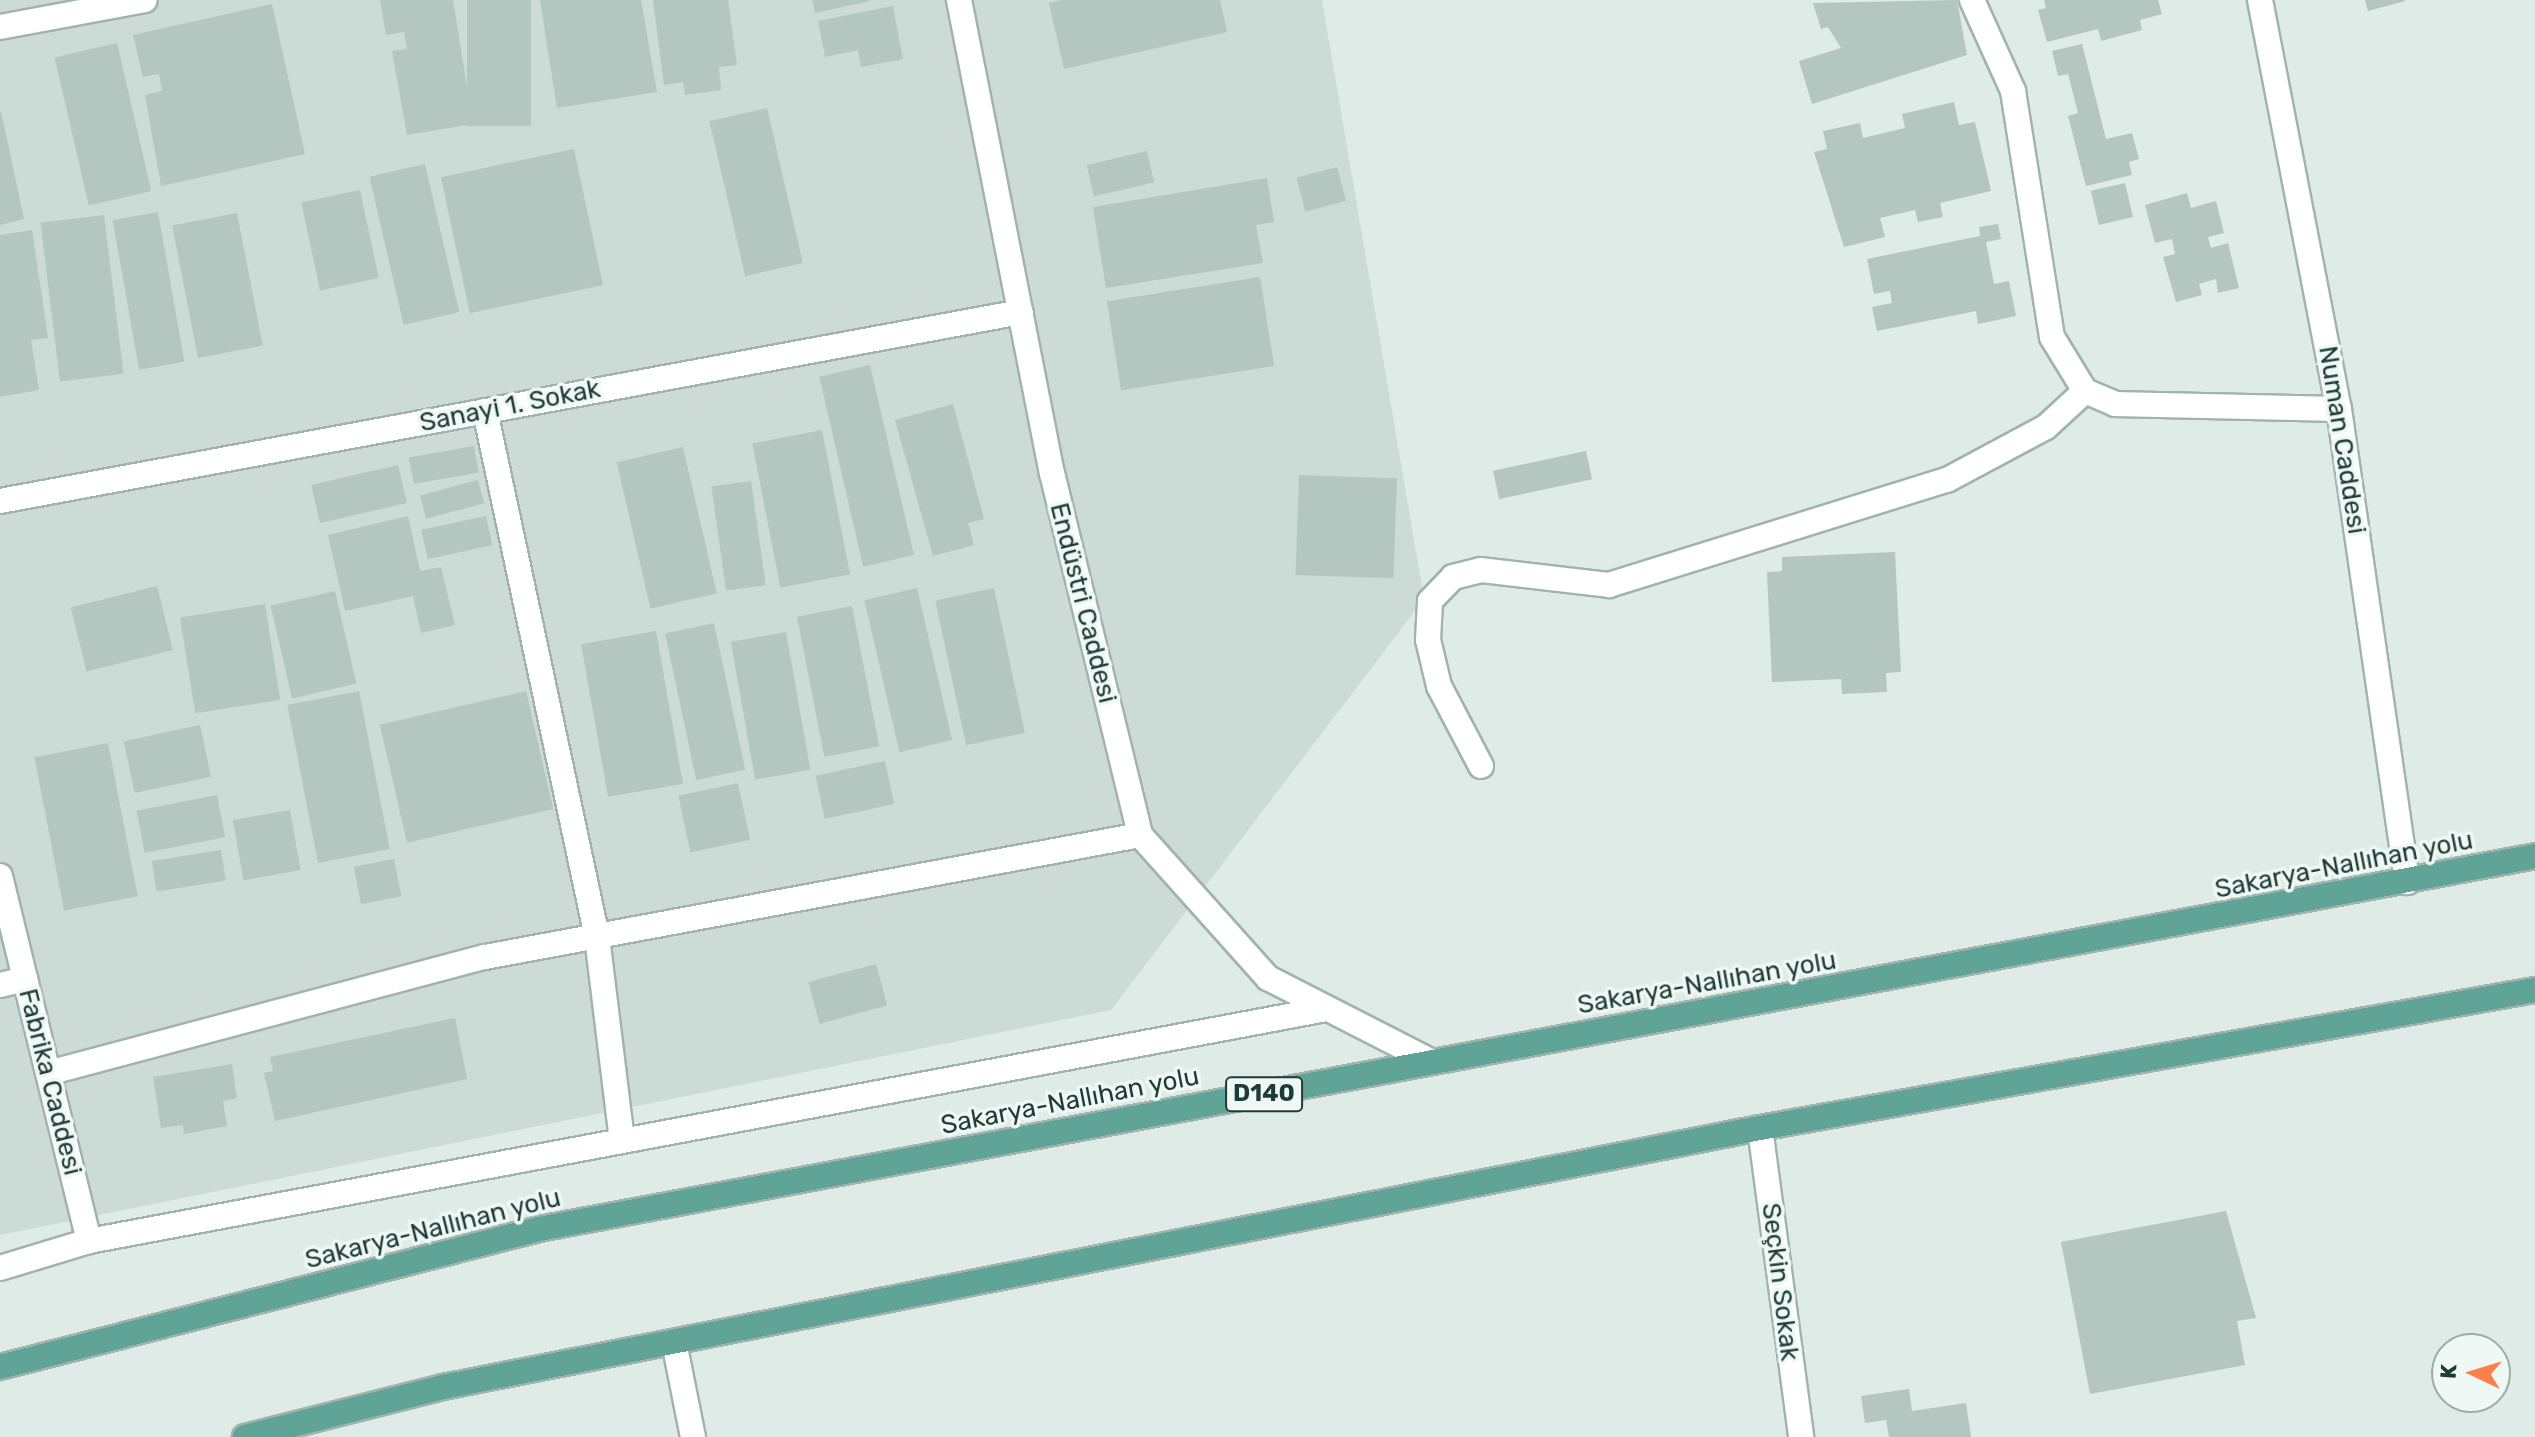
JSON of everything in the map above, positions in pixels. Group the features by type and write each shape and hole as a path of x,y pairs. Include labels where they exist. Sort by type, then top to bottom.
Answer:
{"main road":[{"name":"Sakarya-Nallıhan yolu","path":"0,1367 539,1229 2535,856"},
{"path":"245,1437 443,1387 1760,1128 2535,990"}],"street":[{"path":"0,27 145,0"},
{"name":"Endüstri Caddesi","path":"959,0 1052,473 1140,835 1268,978 1432,1062"},
{"path":"1972,0 2013,91 2052,337 2085,391 2115,404 2339,409"},
{"name":"Numan Caddesi","path":"2260,0 2339,409 2407,882"},
{"name":"Sanayi 1. Sokak","path":"0,501 1021,312"},
{"path":"1481,766 1439,686 1428,640 1430,601 1453,577 1481,570 1609,585 1947,480 2046,427 2085,391"},
{"path":"485,411 597,937 622,1140"},
{"path":"48,1073 485,957 1140,835"},
{"name":"Fabrika Caddesi","path":"0,876 89,1241"},
{"path":"0,985 25,979"},
{"path":"0,1268 89,1241 1326,1009"},
{"name":"Seçkin Sokak","path":"1760,1128 1801,1437"},
{"path":"674,1342 693,1437"}],"shaded area":[{"path":"0,0 1322,0 1424,599 1111,1010 0,1235"}],"building":[{"path":"380,0 453,0 473,124 407,135 392,51 407,49 404,32 386,35"},
{"path":"467,0 531,0 531,126 467,126"},
{"path":"540,0 641,0 657,92 557,108"},
{"path":"653,0 728,0 737,65 719,67 721,90 685,95 683,82 664,85"},
{"path":"812,0 870,0 870,1 815,13"},
{"path":"1062,0 1220,0 1227,32 1064,69 1049,3"},
{"path":"1957,0 1967,55 1812,104 1799,61 1841,48 1828,27 1821,29 1813,3"},
{"path":"2044,0 2158,0 2162,14 2140,20 2142,30 2101,41 2098,29 2047,42 2038,10 2046,8"},
{"path":"2365,0 2405,0 2405,1 2368,11"},
{"path":"272,4 305,154 161,186 145,95 162,91 159,74 143,77 133,35"},
{"path":"893,6 903,59 861,67 858,50 825,57 818,21"},
{"path":"117,43 151,191 89,206 55,57"},
{"path":"2082,44 2106,139 2132,133 2139,159 2129,162 2132,175 2086,186 2068,116 2078,113 2068,74 2058,76 2052,51"},
{"path":"1954,102 1959,125 1975,122 1991,191 1940,203 1943,217 1918,222 1915,210 1880,218 1885,237 1844,247 1814,152 1827,149 1823,131 1860,123 1863,138 1905,128 1902,114"},
{"path":"767,108 803,263 745,276 710,121"},
{"path":"0,112 24,219 0,225"},
{"path":"574,149 603,285 470,313 441,177"},
{"path":"1147,151 1154,182 1094,196 1087,165"},
{"path":"425,164 459,312 404,325 369,177"},
{"path":"1337,167 1346,201 1305,212 1296,178"},
{"path":"1267,178 1274,222 1256,225 1263,263 1106,288 1093,207"},
{"path":"2125,183 2133,217 2099,225 2091,191"},
{"path":"360,190 379,278 320,291 301,202"},
{"path":"2187,193 2191,208 2216,201 2224,233 2208,237 2211,248 2228,243 2239,288 2218,293 2216,279 2199,284 2202,295 2176,302 2163,257 2175,254 2172,239 2155,243 2145,205"},
{"path":"158,212 184,362 139,370 113,220"},
{"path":"237,213 263,346 198,358 172,226"},
{"path":"104,215 123,374 60,382 40,223"},
{"path":"1998,224 2001,239 1986,242 1994,284 2009,281 2016,316 1978,324 1976,311 1877,331 1872,307 1892,303 1890,291 1874,294 1867,259 1980,236 1979,227"},
{"path":"32,230 48,338 31,340 39,390 0,397 0,235"},
{"path":"1260,277 1274,366 1121,390 1107,301"},
{"path":"870,365 914,555 863,567 819,377"},
{"path":"953,404 984,519 968,523 974,545 933,556 895,420"},
{"path":"822,430 850,574 780,588 752,444"},
{"path":"474,446 479,473 414,484 409,457"},
{"path":"683,447 717,593 650,608 617,462"},
{"path":"1586,451 1592,479 1499,499 1493,471"},
{"path":"398,465 407,503 320,523 311,485"},
{"path":"1299,475 1397,478 1393,578 1296,575"},
{"path":"478,480 484,503 426,519 420,496"},
{"path":"751,481 766,585 726,591 711,487"},
{"path":"408,516 420,571 441,567 455,625 421,633 413,596 345,611 328,535"},
{"path":"486,516 492,545 428,559 421,530"},
{"path":"1895,552 1901,672 1886,673 1887,692 1842,694 1841,679 1772,682 1767,572 1782,571 1782,557"},
{"path":"157,586 173,650 87,672 71,608"},
{"path":"917,588 952,740 899,752 864,600"},
{"path":"994,588 1025,733 966,745 935,600"},
{"path":"335,591 356,684 292,698 271,606"},
{"path":"265,604 280,700 195,713 180,617"},
{"path":"852,606 879,746 824,757 797,617"},
{"path":"714,623 745,770 696,780 665,633"},
{"path":"656,631 683,784 608,797 581,644"},
{"path":"786,632 810,770 755,780 731,642"},
{"path":"359,691 390,849 318,863 287,705"},
{"path":"526,691 553,809 407,843 380,725"},
{"path":"200,725 211,777 135,793 124,741"},
{"path":"108,743 138,896 64,910 34,757"},
{"path":"885,761 894,804 825,819 816,776"},
{"path":"738,783 750,840 690,852 678,796"},
{"path":"217,795 225,837 145,853 137,811"},
{"path":"290,810 301,870 243,880 233,820"},
{"path":"221,850 226,881 157,892 152,861"},
{"path":"394,859 401,896 361,904 354,867"},
{"path":"876,964 887,1006 820,1024 808,982"},
{"path":"455,1018 467,1079 275,1121 264,1073 273,1071 270,1057"},
{"path":"232,1064 237,1098 223,1101 227,1126 184,1134 183,1125 161,1128 153,1077"},
{"path":"2226,1211 2256,1318 2237,1321 2245,1365 2090,1394 2061,1242"},
{"path":"1909,1389 1912,1411 1966,1403 1971,1437 1889,1437 1886,1420 1865,1423 1861,1396"}]}
